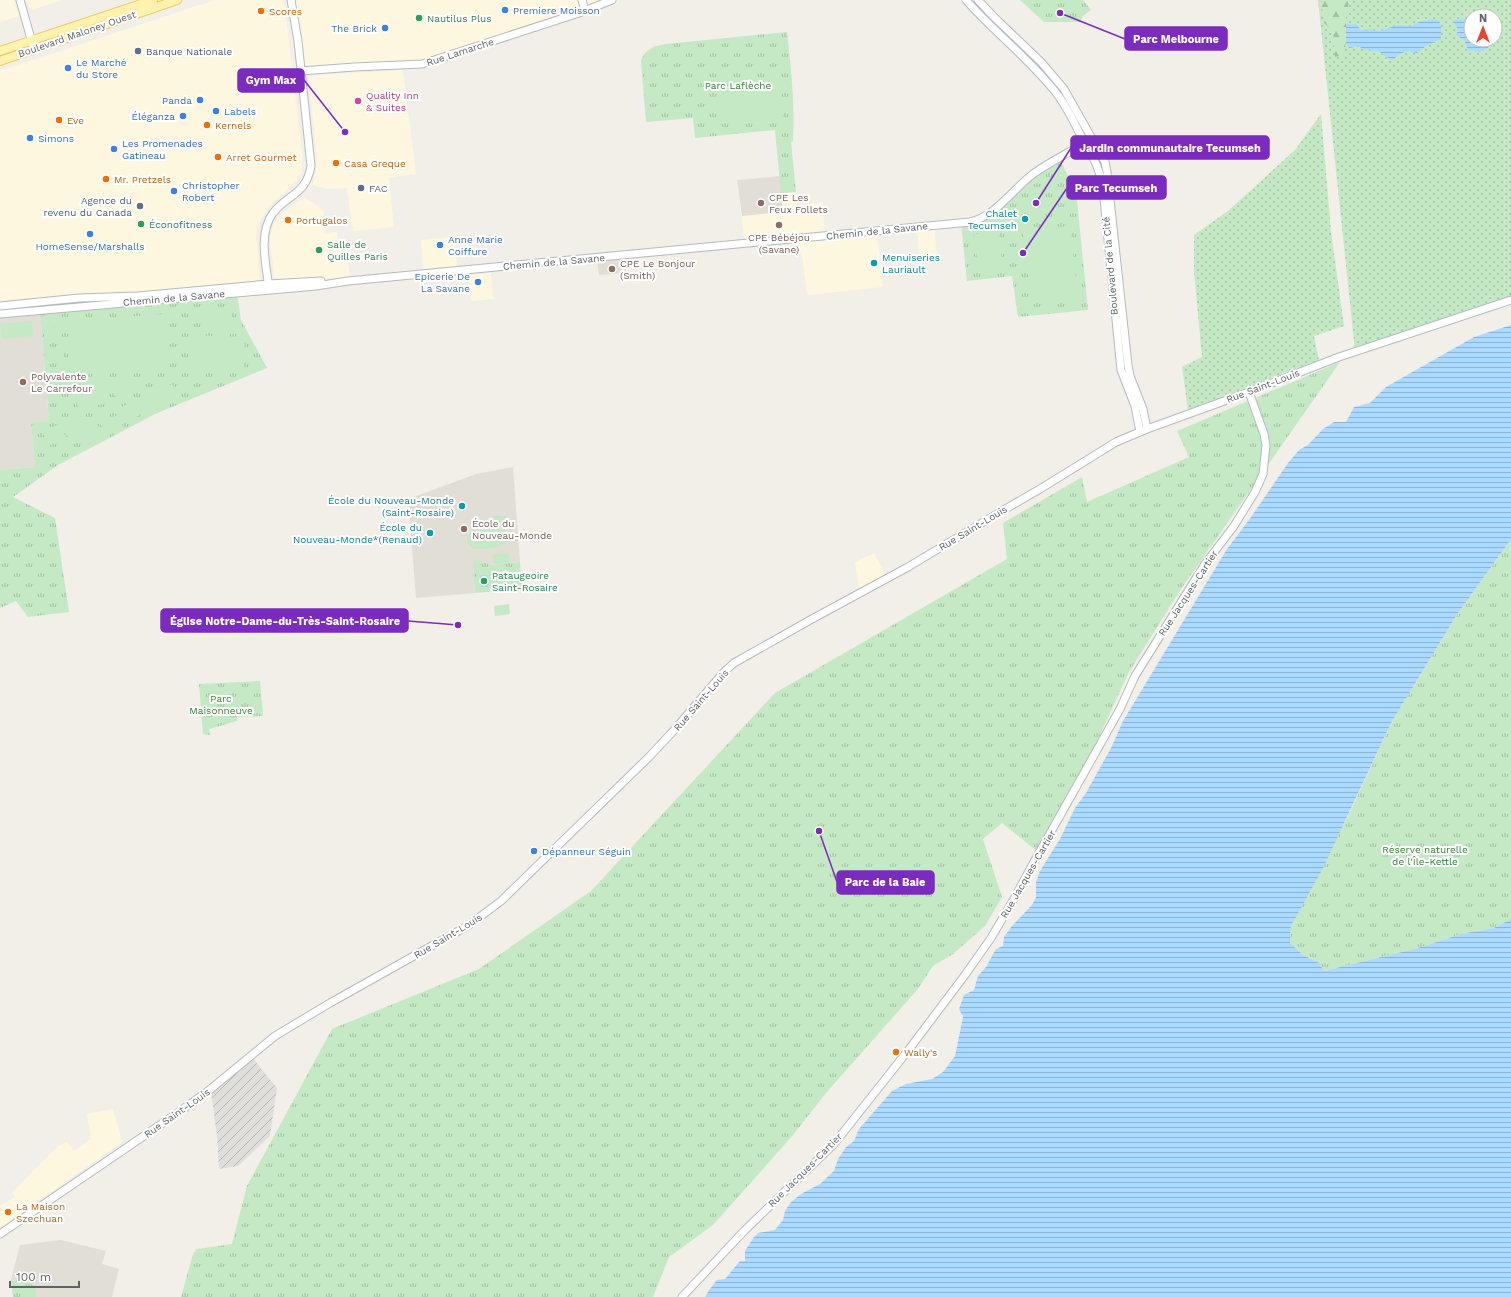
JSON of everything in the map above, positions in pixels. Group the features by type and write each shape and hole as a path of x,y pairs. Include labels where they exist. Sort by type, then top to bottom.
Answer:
{"main road":[{"name":"Boulevard Maloney Ouest","path":"0,51 153,0"},
{"name":"Boulevard Maloney Ouest","path":"0,61 177,0"}],"street":[{"path":"20,0 27,26 37,49"},
{"path":"269,287 265,248 267,224 273,213 302,187 311,166 302,71 291,0"},
{"path":"582,0 585,11"},
{"path":"590,0 593,8"},
{"name":"Rue Lamarche","path":"302,71 359,66 422,64 585,11 612,0"},
{"name":"Boulevard de la Cité","path":"966,0 984,20 1031,64 1056,93 1100,169 1121,341"},
{"name":"Boulevard de la Cité","path":"978,0 1041,62 1064,89 1106,167 1121,341 1121,370 1144,431"},
{"name":"Chemin de la Savane","path":"0,314 269,287 312,281 348,281 970,222 987,216 1034,174 1092,139"},
{"name":"Chemin de la Savane","path":"0,306 97,297 269,287"},
{"name":"Rue Saint-Louis","path":"0,1234 207,1092 275,1036 330,1003 469,925 501,902 649,757 729,666 908,567 1116,442 1339,357 1511,300"},
{"name":"Rue Jacques-Cartier","path":"682,1297 745,1230 834,1144 925,1029 969,970 997,928 1120,709 1135,676 1205,564 1234,526 1255,492 1262,474 1266,445 1264,434 1249,392"}],"shaded area":[{"path":"0,0 14,0 19,16 0,22"},
{"path":"27,0 62,0 31,10"},
{"name":"Les Promenades Gatineau","path":"215,0 283,0 286,16 302,152 302,171 296,181 269,206 257,226 256,238 260,280 146,291 81,294 0,301 0,71"},
{"path":"291,0 612,0 422,64 301,71"},
{"path":"403,70 416,174 389,178 394,227 353,231 347,188 326,189 313,185 317,159 309,79 314,75"},
{"path":"780,176 781,193 796,192 797,205 822,203 825,231 744,238 737,180"},
{"name":"CPE Les Feux Follets","path":"780,176 783,212 742,216 737,180"},
{"path":"304,197 323,210 325,233 337,232 339,252 347,253 350,277 278,281 274,276 270,237 273,225 281,214"},
{"path":"934,225 937,258 920,259 917,227"},
{"path":"877,231 883,287 807,295 800,239"},
{"path":"454,237 457,266 423,269 421,240"},
{"name":"CPE Le Bonjour (Smith)","path":"625,255 626,273 599,275 597,258"},
{"path":"491,273 493,299 471,301 469,275"},
{"name":"Polyvalente Le Carrefour","path":"40,310 49,421 31,422 35,467 0,470 0,314"},
{"name":"École du Nouveau-Monde","path":"513,467 520,562 491,565 476,560 473,567 475,593 416,598 408,499 476,474"},
{"path":"874,553 887,578 860,594 855,562"},
{"path":"251,1056 277,1088 270,1136 238,1166 219,1169 217,1136 211,1092"},
{"path":"113,1109 122,1142 0,1228 0,1206 15,1197 12,1193 58,1146 67,1142 74,1151 91,1139 87,1114"},
{"path":"61,1240 106,1251 102,1264 119,1269 112,1297 36,1297 36,1285 11,1280 20,1245"}],"green space":[{"path":"1020,0 1083,0 1091,10 1083,16 1080,22 1044,22"},
{"path":"1318,0 1511,0 1511,300 1355,351"},
{"path":"1321,0 1349,0 1346,19 1346,43 1343,55 1335,57 1333,31 1324,23"},
{"name":"Parc Laflèche","path":"787,32 793,100 793,141 791,142 796,192 781,193 775,130 695,138 693,118 646,122 641,61 650,49 666,44"},
{"path":"779,82 783,118 720,124 717,88"},
{"path":"1321,114 1331,231 1344,326 1314,336 1319,360 1188,410 1182,367 1202,357 1194,271 1194,235 1228,211 1295,150"},
{"path":"1059,159 1070,179 1077,201 1088,310 1018,317 1012,276 967,281 961,223 977,220 1013,191"},
{"path":"1070,226 1078,298 1031,303 1023,231"},
{"path":"998,231 1003,268 979,272 974,234"},
{"path":"237,293 241,320 267,368 155,414 58,465 13,497 55,518 69,612 28,617 16,601 0,608 0,470 35,467 31,422 49,421 40,310"},
{"path":"227,309 231,312 234,334 220,334 205,327 200,313"},
{"path":"62,314 63,326 42,328 41,316"},
{"path":"166,314 170,368 72,375 68,321"},
{"path":"32,321 33,336 2,339 0,324"},
{"path":"189,335 245,337 244,369 188,368"},
{"path":"62,347 65,361 48,364 45,349"},
{"path":"1340,362 1181,589 1129,672 1087,763 1038,852 1002,823 983,839 1002,897 985,926 953,954 933,966 917,990 826,1093 793,1135 713,1225 669,1257 653,1297 181,1297 193,1254 197,1249 232,1244 247,1186 332,1029 479,969 591,891 775,693 1007,559 1003,523 1082,477 1087,502 1189,457 1177,431"},
{"path":"66,369 68,383 51,386 48,372"},
{"path":"131,379 133,394 114,396 112,382"},
{"path":"107,381 110,403 78,408 74,386"},
{"path":"172,384 179,398 162,406 155,393"},
{"path":"153,393 159,406 142,414 136,401"},
{"path":"133,401 140,415 123,423 116,410"},
{"path":"77,414 84,427 67,436 60,422"},
{"path":"117,415 124,428 107,436 100,423"},
{"path":"59,424 66,437 49,446 42,432"},
{"path":"98,425 105,438 88,446 81,433"},
{"path":"507,516 508,525 493,526 492,517"},
{"path":"504,530 507,536 506,541 495,548 474,549 468,543 468,536 472,531"},
{"name":"Réserve naturelle de l'Île-Kettle","path":"1511,539 1511,919 1494,928 1461,934 1418,948 1324,971 1319,963 1303,955 1290,943 1291,926 1350,812 1391,723 1456,616"},
{"path":"509,553 510,563 494,564 493,554"},
{"path":"475,559 491,565 520,562 522,589 475,593 473,567"},
{"path":"511,579 511,589 496,591 495,581"},
{"path":"509,604 510,614 495,616 494,606"},
{"name":"Parc Maisonneuve","path":"260,681 263,716 237,717 237,721 209,729 210,735 203,734 199,684"},
{"path":"11,1280 36,1285 36,1297 13,1297"}],"water":[{"path":"1432,19 1439,20 1441,39 1426,46 1417,53 1403,52 1391,60 1380,52 1362,49 1359,46 1349,48 1346,43 1346,24 1356,24 1361,30 1370,29 1379,31 1398,25 1412,26 1419,22"},
{"path":"1463,19 1463,40 1456,35 1458,30 1454,22 1455,20"},
{"path":"1467,48 1488,48 1479,52 1468,50"},
{"path":"1511,325 1511,539 1456,616 1391,723 1323,868 1291,926 1290,943 1303,955 1319,963 1324,971 1418,948 1461,934 1494,928 1511,919 1511,1297 705,1297 717,1280 725,1279 740,1261 745,1261 745,1251 758,1233 775,1230 783,1220 785,1211 791,1202 801,1194 820,1184 834,1171 838,1159 846,1147 854,1141 859,1129 892,1091 906,1084 932,1079 943,1072 955,1056 963,1017 959,1009 964,995 974,990 978,976 986,967 996,949 1003,946 1004,937 1012,926 1032,905 1036,897 1036,882 1040,871 1060,839 1075,808 1086,793 1111,748 1123,721 1227,549 1288,463 1299,450 1308,445 1323,429 1334,422 1346,422 1354,407 1370,403 1386,387 1474,337"},
{"name":"Pataugeoire Saint-Rosaire","path":"480,575 487,575 488,586 481,587"}],"place":[{"name":"Premiere Moisson","path":"505,10"},
{"name":"Scores","path":"261,11"},
{"name":"Parc Melbourne","path":"1060,13"},
{"name":"Nautilus Plus","path":"419,18"},
{"name":"The Brick","path":"385,28"},
{"name":"Banque Nationale","path":"138,51"},
{"name":"Le Marché du Store","path":"68,68"},
{"name":"Panda","path":"200,100"},
{"name":"Quality Inn & Suites","path":"358,101"},
{"name":"Labels","path":"216,111"},
{"name":"Éléganza","path":"183,116"},
{"name":"Eve","path":"59,120"},
{"name":"Kernels","path":"207,125"},
{"name":"Gym Max","path":"345,132"},
{"name":"Simons","path":"30,138"},
{"name":"Les Promenades Gatineau","path":"114,149"},
{"name":"Arret Gourmet","path":"218,157"},
{"name":"Casa Greque","path":"336,163"},
{"name":"Mr. Pretzels","path":"106,179"},
{"name":"FAC","path":"361,188"},
{"name":"Christopher Robert","path":"174,191"},
{"name":"CPE Les Feux Follets","path":"761,203"},
{"name":"Jardin communautaire Tecumseh","path":"1036,203"},
{"name":"Agence du revenu du Canada","path":"140,206"},
{"name":"Chalet Tecumseh","path":"1025,219"},
{"name":"Portugalos","path":"288,220"},
{"name":"Éconofitness","path":"141,224"},
{"name":"CPE Bébéjou (Savane)","path":"779,225"},
{"name":"HomeSense/Marshalls","path":"90,234"},
{"name":"Anne Marie Coiffure","path":"440,245"},
{"name":"Salle de Quilles Paris","path":"319,250"},
{"name":"Parc Tecumseh","path":"1023,253"},
{"name":"Menuiseries Lauriault","path":"874,263"},
{"name":"CPE Le Bonjour (Smith)","path":"612,269"},
{"name":"Epicerie De La Savane","path":"478,282"},
{"name":"Polyvalente Le Carrefour","path":"23,382"},
{"name":"École du Nouveau-Monde (Saint-Rosaire)","path":"462,506"},
{"name":"École du Nouveau-Monde","path":"464,529"},
{"name":"École du Nouveau-Monde*(Renaud)","path":"430,533"},
{"name":"Pataugeoire Saint-Rosaire","path":"484,581"},
{"name":"Église Notre-Dame-du-Très-Saint-Rosaire","path":"458,625"},
{"name":"Parc de la Baie","path":"819,831"},
{"name":"Dépanneur Séguin","path":"534,851"},
{"name":"Wally's","path":"896,1052"},
{"name":"La Maison Szechuan","path":"8,1212"}]}
